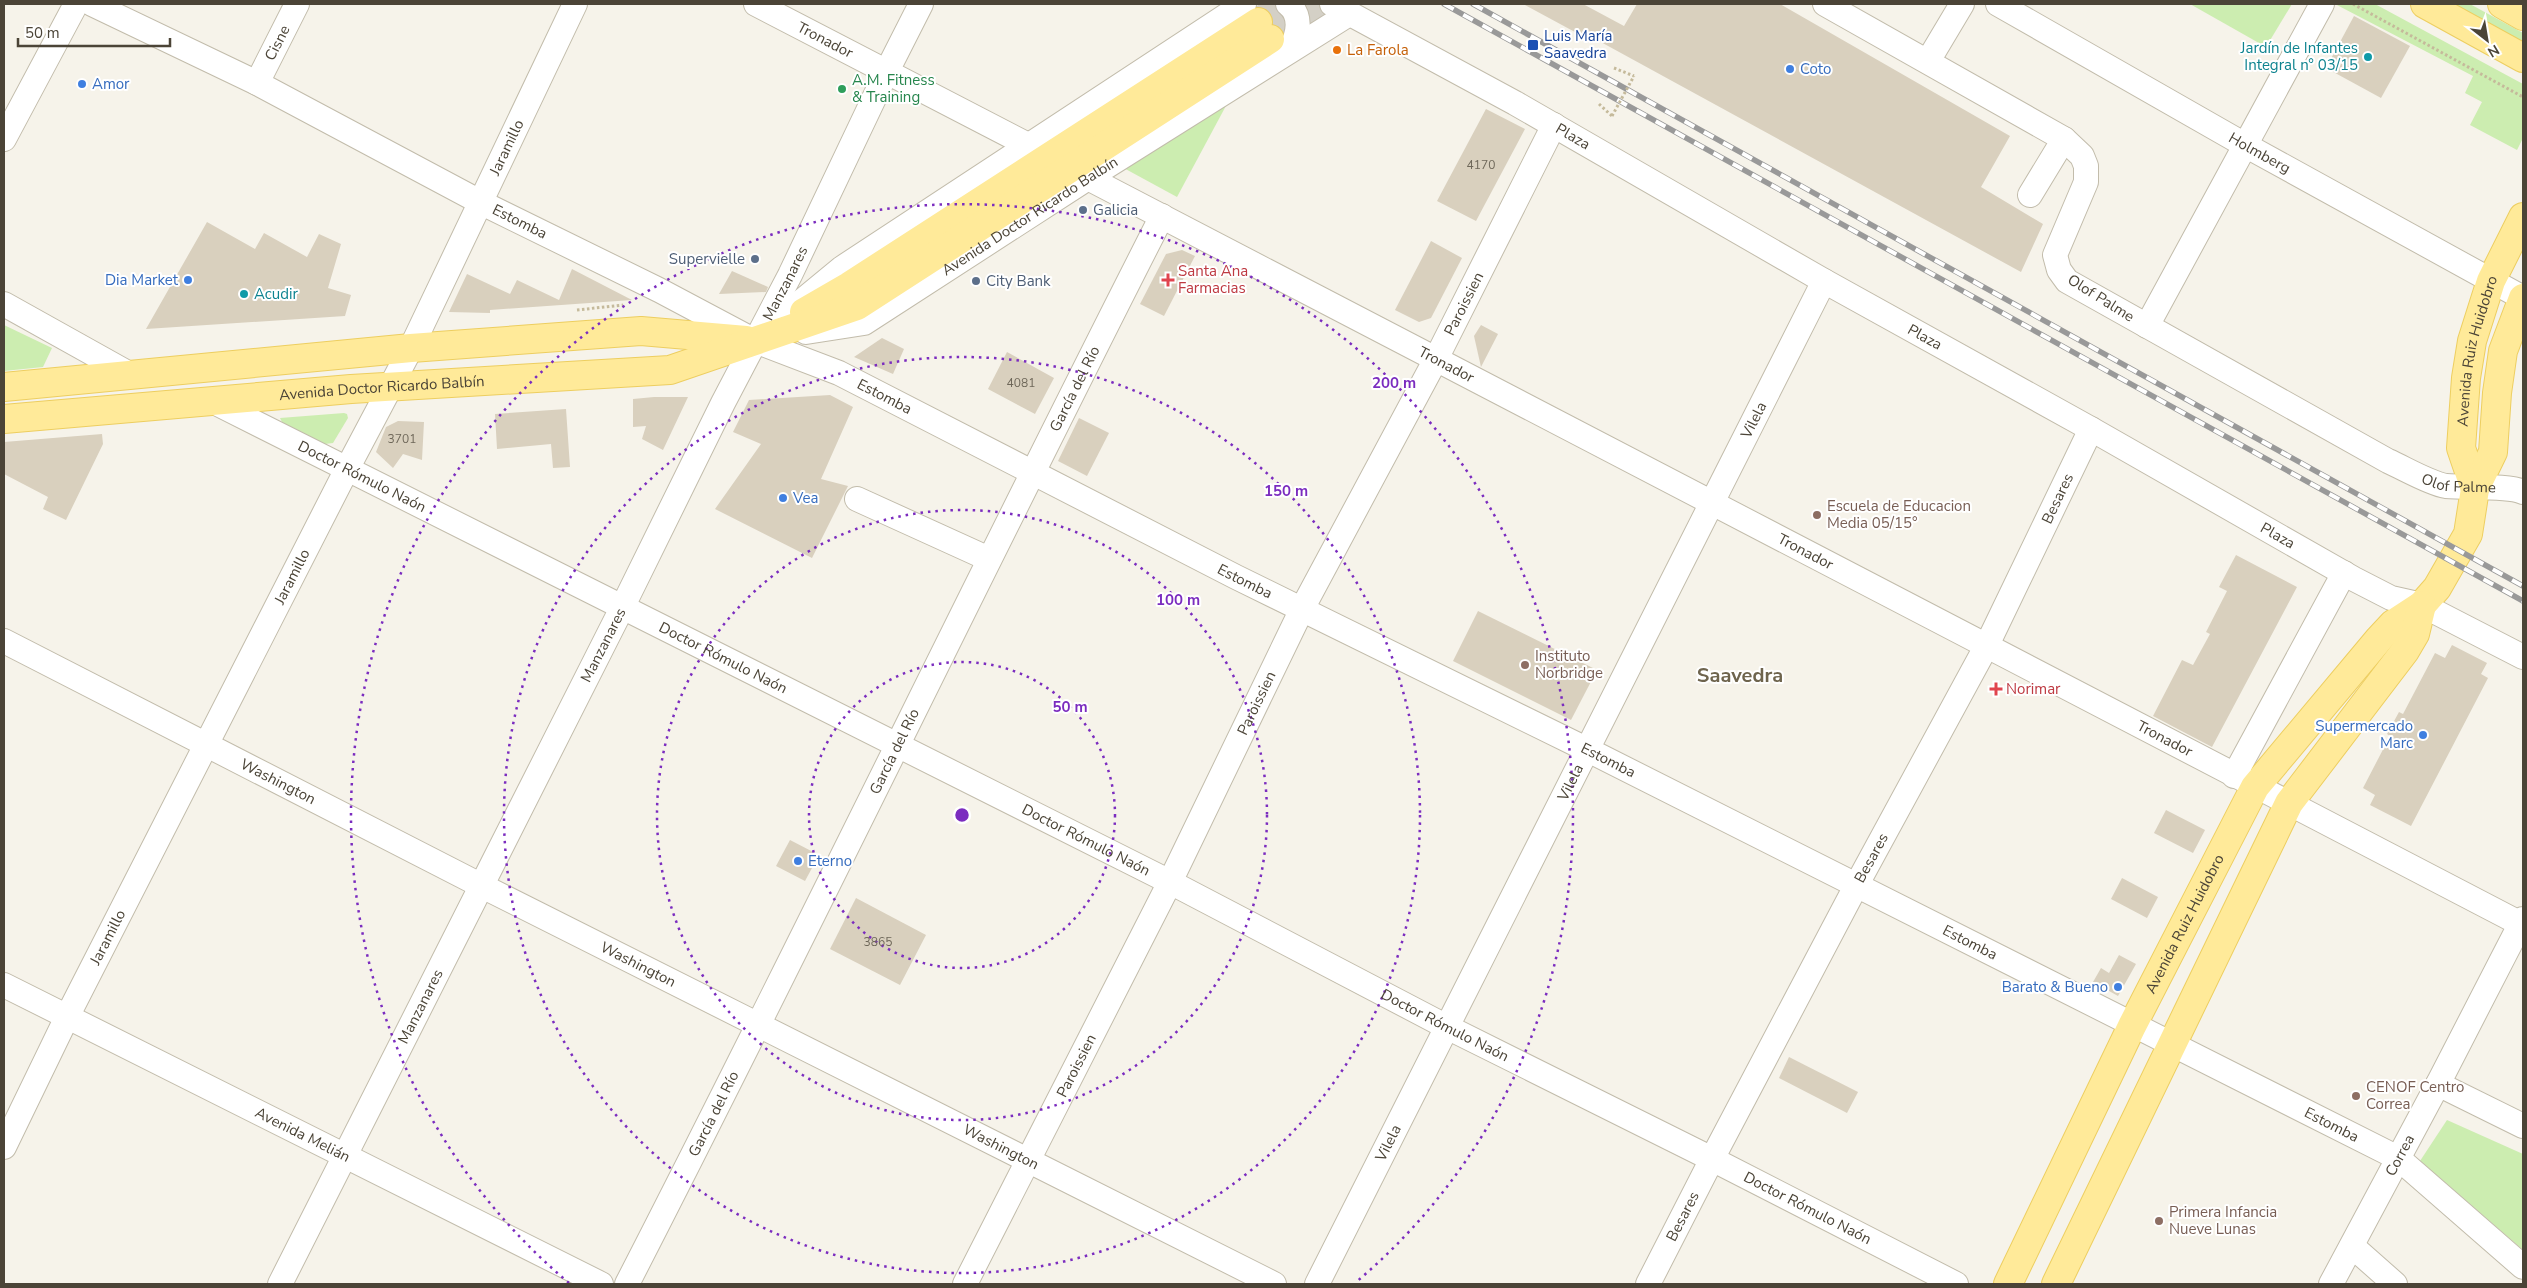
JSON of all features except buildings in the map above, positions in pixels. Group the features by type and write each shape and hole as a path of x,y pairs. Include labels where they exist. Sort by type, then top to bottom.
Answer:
{"main road":[{"path":"2425,4 2523,58"},
{"path":"2502,4 2523,16"},
{"path":"755,340 849,286 1266,29"},
{"name":"Avenida Ruiz Huidobro","path":"2475,489 2461,448 2465,388 2472,341 2491,281 2523,217"},
{"name":"Avenida Ruiz Huidobro","path":"2008,1284 2132,1026 2244,782 2393,624 2422,605 2447,573 2468,534 2475,489 2493,452 2497,393 2503,351 2523,298"},
{"name":"Avenida Doctor Ricardo Balbín","path":"4,387 411,348 641,331 755,340"},
{"name":"Avenida Doctor Ricardo Balbín","path":"4,419 391,387 670,370 755,340"},
{"name":"Avenida Ruiz Huidobro","path":"2056,1284 2288,803 2405,651 2415,634 2422,605"}],"street":[{"path":"4,138 76,4"},
{"name":"Estomba","path":"92,4 257,83 482,203 659,290 755,340 839,373 1302,609 1586,749 2132,1026 2398,1158 2523,1267"},
{"name":"Cisne","path":"257,83 297,4"},
{"name":"Jaramillo","path":"4,1147 68,1017 347,469 411,348 482,203 575,4"},
{"name":"Tronador","path":"756,4 1028,145"},
{"name":"Manzanares","path":"280,1284 622,608 755,340 790,275 921,4"},
{"path":"1266,29 1297,37 1298,23 1295,9 1288,4"},
{"name":"Olof Palme","path":"1824,4 1928,60 2064,139 2082,156 2086,166 2086,182 2055,255 2059,270 2067,280 2388,461 2443,486 2475,489 2515,488 2523,492"},
{"path":"1928,60 1962,4"},
{"name":"Holmberg","path":"1998,4 2244,145 2523,298"},
{"path":"2147,326 2319,8"},
{"name":"Avenida Doctor Ricardo Balbín","path":"755,340 842,268 1028,145 1266,29 1340,9"},
{"name":"Plaza","path":"1340,9 1554,125 1824,281 2091,429 2344,573 2391,598 2422,605 2523,657"},
{"name":"Avenida Doctor Ricardo Balbín","path":"755,340 864,322 1088,178 1266,29"},
{"name":"Paroissien","path":"965,1284 1170,882 1302,609 1436,359 1554,125"},
{"path":"2030,195 2064,139"},
{"name":"Tronador","path":"1088,178 1987,645 2244,782 2522,923"},
{"name":"García del Río","path":"627,1284 760,1025 1032,470 1162,216"},
{"name":"Vilela","path":"1317,1284 1824,281"},
{"path":"4,304 134,376"},
{"name":"Doctor Rómulo Naón","path":"212,401 1170,882 1447,1027 1712,1159 1956,1284"},
{"name":"Besares","path":"1648,1284 1856,886 1987,645 2091,429"},
{"path":"857,499 989,559"},
{"path":"2244,782 2344,573"},
{"name":"Washington","path":"4,641 482,886 1274,1284"},
{"name":"Correa","path":"2331,1284 2522,923"},
{"name":"Avenida Melián","path":"4,985 344,1157 601,1284"},
{"path":"2438,1084 2523,1126"},
{"path":"2352,1246 2395,1284"}],"path":[{"path":"2353,4 2523,97"},
{"path":"1599,104 1612,116 1634,76 1614,68"}],"green space":[{"path":"2190,4 2292,4 2266,47"},
{"path":"2335,4 2375,4 2523,84 2523,138 2517,150 2470,125 2482,102 2465,93 2473,76"},
{"path":"2448,4 2470,4 2523,33 2523,45"},
{"path":"1235,89 1177,197 1120,166"},
{"path":"4,325 52,348 43,367 4,371"},
{"path":"347,414 348,418 333,443 325,444 283,424 280,418"},
{"path":"2447,1120 2523,1154 2523,1250 2420,1161"}],"tunnel":[{"path":"1258,22 1285,4"},
{"path":"1270,39 1326,4"}],"railway":[{"path":"1444,4 2523,601"},
{"path":"1473,4 2523,586"}],"place":[{"name":"Luis María Saavedra","path":"1533,45"},
{"name":"La Farola","path":"1337,50"},
{"name":"Jardín de Infantes Integral n° 03/15","path":"2368,57"},
{"name":"Coto","path":"1790,69"},
{"name":"Amor","path":"82,84"},
{"name":"A.M. Fitness & Training","path":"842,89"},
{"name":"Galicia","path":"1083,210"},
{"name":"Supervielle","path":"755,259"},
{"name":"Dia Market","path":"188,280"},
{"name":"Santa Ana Farmacias","path":"1168,280"},
{"name":"City Bank","path":"976,281"},
{"name":"Acudir","path":"244,294"},
{"name":"Vea","path":"783,498"},
{"name":"Escuela de Educacion Media 05/15°","path":"1817,515"},
{"name":"Instituto Norbridge","path":"1525,665"},
{"name":"Norimar","path":"1996,689"},
{"name":"Supermercado Marc","path":"2423,735"},
{"name":"Eterno","path":"798,861"},
{"name":"Barato & Bueno","path":"2118,987"},
{"name":"CENOF Centro Correa","path":"2356,1096"},
{"name":"Primera Infancia Nueve Lunas","path":"2159,1221"}],"district":[{"name":"Saavedra","path":"1740,675"}]}
